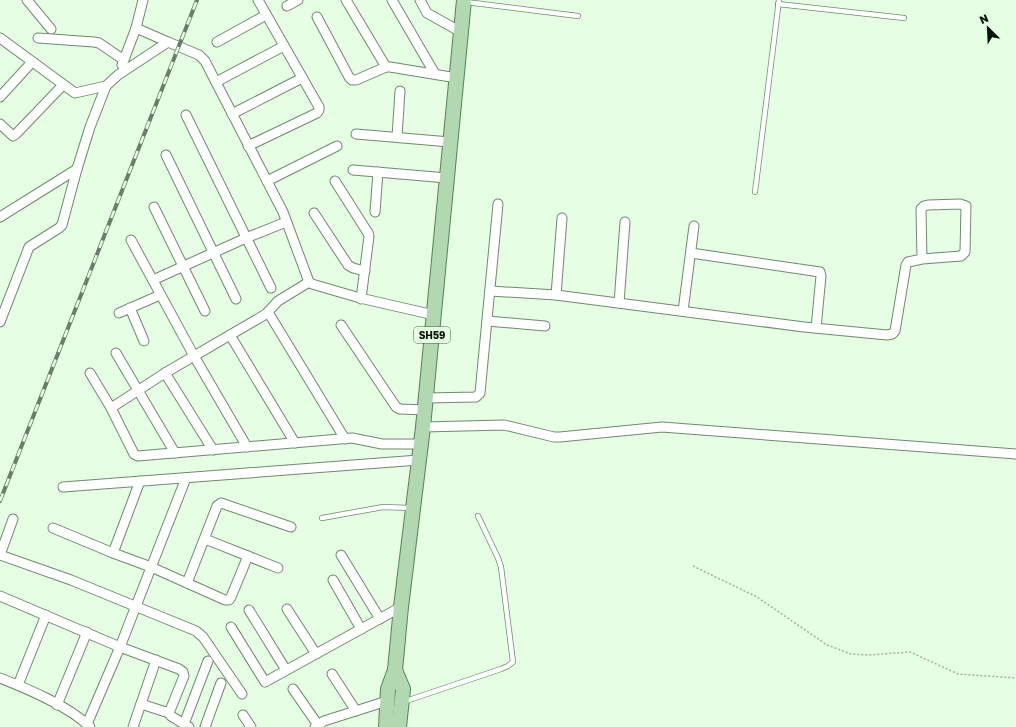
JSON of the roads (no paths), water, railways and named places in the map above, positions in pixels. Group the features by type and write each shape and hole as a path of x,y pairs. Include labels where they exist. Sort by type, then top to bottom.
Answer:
{"main road":[{"name":"SH59","path":"386,727 388,689 395,670 401,607 423,428 464,1"},
{"name":"SH59","path":"395,670 403,689 399,727"}],"street":[{"path":"27,0 51,29"},
{"path":"118,75 136,28 143,0"},
{"path":"248,146 317,113 320,110 258,0"},
{"path":"287,6 298,0"},
{"path":"346,0 386,68"},
{"path":"392,0 435,74"},
{"path":"420,0 427,13 461,32"},
{"path":"217,42 266,15"},
{"path":"317,17 352,80 356,80 386,68 457,78"},
{"path":"136,28 202,57 283,212 309,282 361,299 434,315"},
{"path":"38,38 99,43 124,60"},
{"path":"1,41 71,91 78,93 106,86"},
{"path":"0,322 29,247 62,225 90,127 106,86 118,75 168,42"},
{"path":"216,82 284,46"},
{"path":"0,97 32,62"},
{"path":"232,114 302,78"},
{"path":"0,124 13,136 63,85"},
{"path":"397,137 400,91"},
{"path":"186,114 271,288"},
{"path":"356,134 450,142"},
{"path":"267,181 337,146"},
{"path":"166,155 236,299"},
{"path":"0,217 77,169"},
{"path":"354,170 447,178"},
{"path":"375,212 378,172"},
{"path":"335,181 369,236 361,299"},
{"path":"341,325 396,408 400,409 476,397 480,393 498,204"},
{"path":"490,291 556,295 816,328 887,335 892,334 895,331 906,265 908,262 961,256 964,254 966,209 964,205 924,206 921,208 922,260"},
{"path":"154,207 205,311"},
{"path":"314,213 348,265 365,271"},
{"path":"556,295 562,218"},
{"path":"153,280 213,252 286,222"},
{"path":"619,303 625,222"},
{"path":"683,311 694,226"},
{"path":"131,240 194,356 247,447"},
{"path":"691,253 820,272 821,276 816,328"},
{"path":"111,408 165,373 268,312 278,301 309,282"},
{"path":"119,313 160,295"},
{"path":"130,308 144,342"},
{"path":"268,312 345,439"},
{"path":"487,321 545,326"},
{"path":"230,334 295,443"},
{"path":"116,353 175,453"},
{"path":"90,373 111,408 135,456 355,438 382,444 421,444"},
{"path":"165,373 213,450"},
{"path":"423,428 504,425 554,437 560,437 662,427 1016,454"},
{"path":"63,487 419,460"},
{"path":"0,678 18,685 58,705 88,726 186,478"},
{"path":"113,553 140,481"},
{"path":"187,583 217,506 221,503 291,527"},
{"path":"13,518 0,555 71,580 201,634 242,694"},
{"path":"53,528 113,553 152,567 225,600 228,600 231,597 248,556"},
{"path":"205,539 278,568"},
{"path":"341,555 380,619"},
{"path":"333,580 361,629"},
{"path":"0,596 120,647 179,669 183,672 184,676 169,713"},
{"path":"231,627 265,682 401,607"},
{"path":"287,609 316,654"},
{"path":"249,610 286,670"},
{"path":"18,685 46,615"},
{"path":"58,705 87,632"},
{"path":"132,727 156,660"},
{"path":"141,704 169,713 186,726 208,661"},
{"path":"332,674 356,711"},
{"path":"205,727 221,683"},
{"path":"293,689 317,726 324,721 387,701"},
{"path":"243,714 251,727"}],"lane":[{"path":"464,1 578,16"},
{"path":"755,192 778,2 904,18"},
{"path":"322,518 383,507 413,508"},
{"path":"402,703 501,670 512,662 501,567 478,516"}],"railway":[{"path":"0,501 197,0"}]}
